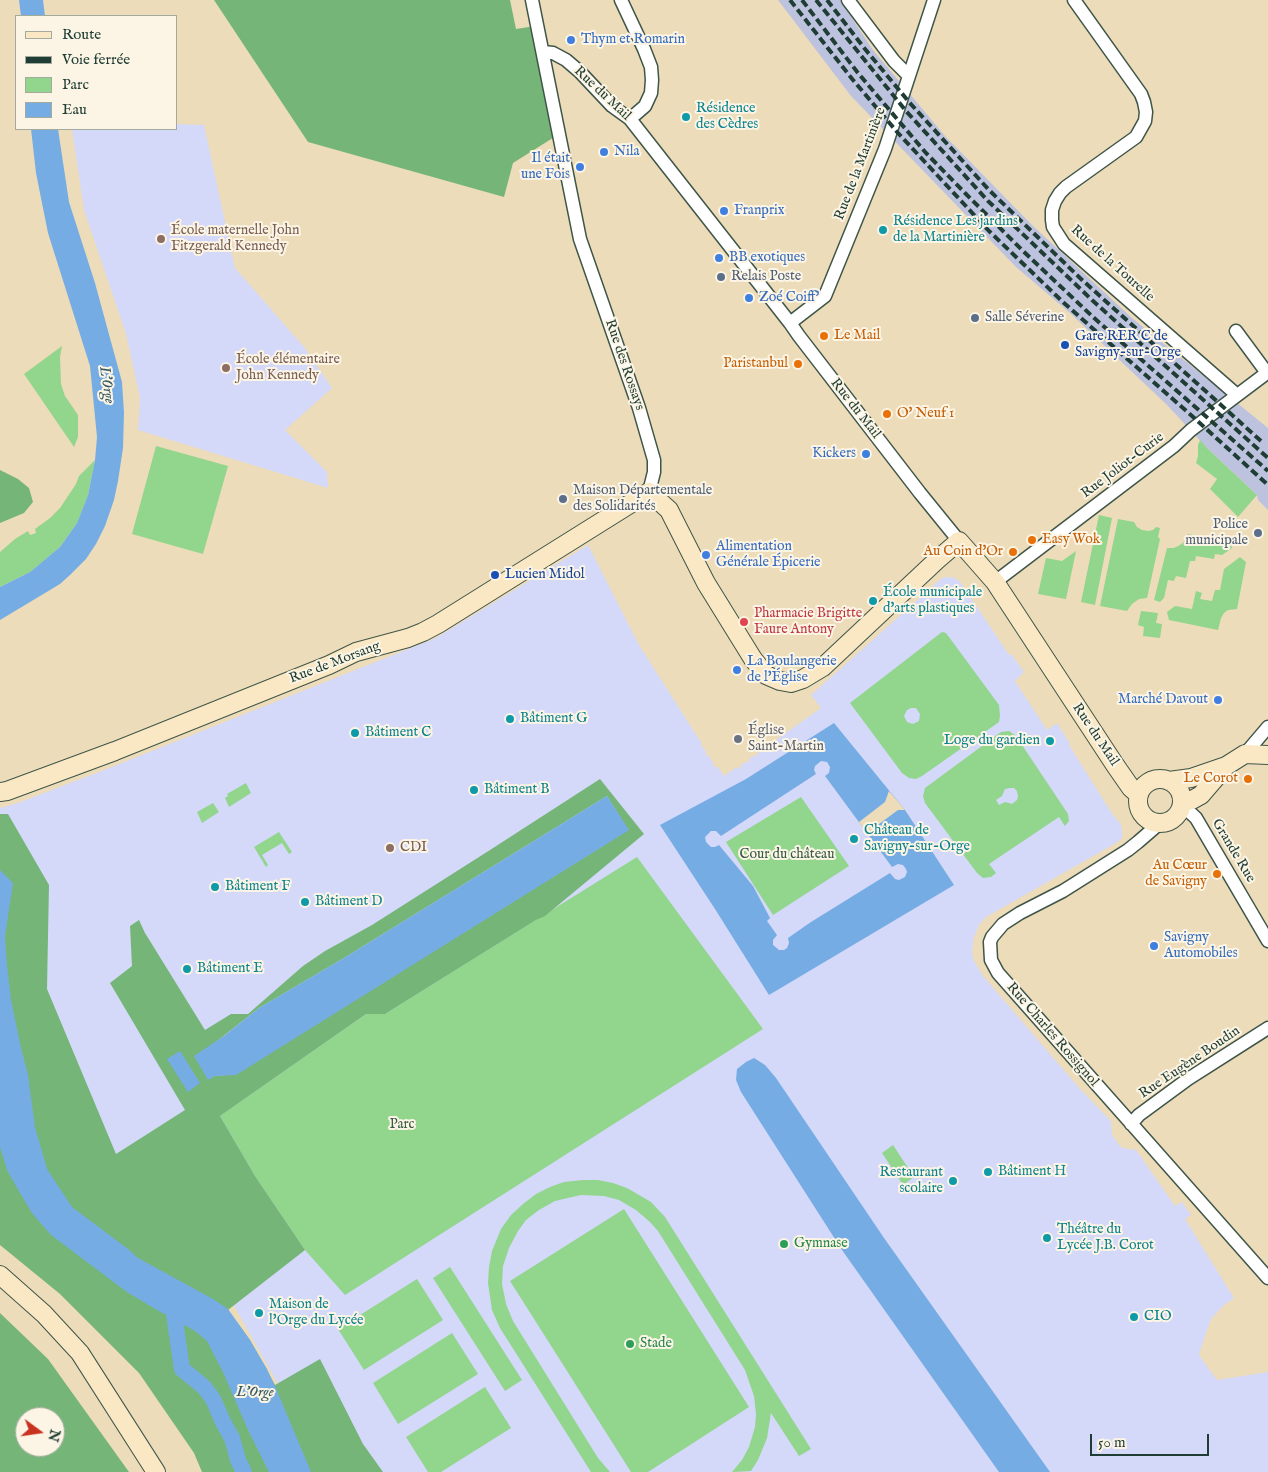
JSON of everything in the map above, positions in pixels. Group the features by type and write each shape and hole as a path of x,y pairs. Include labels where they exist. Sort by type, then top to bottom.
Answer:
{"street":[{"name":"Rue des Rossays","path":"532,0 580,238 640,408 654,460 654,472 649,492"},
{"path":"621,0 644,49 651,68 652,80 651,93 644,106 630,119"},
{"path":"848,0 894,61 909,76"},
{"name":"Rue de la Martinière","path":"790,322 825,296 885,149 934,0"},
{"name":"Rue de la Tourelle","path":"1074,0 1141,94 1146,112 1145,121 1136,138 1060,193 1054,201 1052,210 1053,228 1064,244 1237,396"},
{"name":"Rue du Mail","path":"543,52 553,53 566,60 612,106 630,119 790,322 914,486 994,582 1115,765 1131,788 1139,795"},
{"path":"1236,330 1267,373"},
{"name":"Rue Joliot-Curie","path":"994,582 1267,373"},
{"path":"649,492 669,510 706,583 753,659 766,675 791,683 803,679 822,667 959,541"},
{"name":"Rue de Morsang","path":"0,792 115,751 329,665 356,652 423,632 649,492"},
{"path":"1245,754 1268,727"},
{"path":"1245,754 1268,755"},
{"name":"Rue Charles Rossignol","path":"1139,795 1142,788 1148,782 1155,779 1169,781 1190,778 1226,766 1245,754"},
{"name":"Rue Charles Rossignol","path":"1226,766 1201,795 1182,804 1174,818 1160,823 1128,850 1063,891 1020,912 1003,924 992,937 990,948 991,960 998,973 1268,1278"},
{"path":"1169,781 1179,789 1182,804"},
{"path":"1139,795 1139,808 1142,814 1160,823"},
{"name":"Grande Rue","path":"1182,804 1196,818 1268,941"},
{"name":"Rue Eugène Boudin","path":"1131,1124 1139,1115 1188,1079 1268,1028"},
{"path":"0,1274 44,1314 80,1353 156,1472"}],"shaded area":[{"path":"778,0 840,0 873,50 945,136 1033,226 1132,318 1268,428 1268,510 1258,500 1257,495 1208,449 1167,405 1070,313 1016,267 851,96"},
{"path":"178,124 204,125 235,268 304,347 332,388 285,430 327,472 328,488 138,430 140,398 126,334 84,210 72,130 178,130"},
{"path":"588,545 639,645 702,744 707,753 705,754 706,756 708,755 714,764 713,766 718,767 724,776 737,767 739,769 740,766 750,761 749,759 755,755 757,757 757,754 763,749 765,751 765,748 771,743 775,744 774,742 780,737 821,708 811,695 942,578 955,578 961,583 1009,655 1011,654 1024,672 1015,681 1047,730 1057,723 1111,812 1121,825 1122,831 1122,838 1116,843 986,917 979,925 974,937 972,951 974,961 983,976 1080,1089 1111,1121 1112,1135 1120,1146 1136,1150 1175,1206 1182,1202 1191,1215 1185,1219 1234,1298 1224,1305 1211,1319 1199,1354 1217,1380 1268,1372 1268,1472 316,1472 286,1398 233,1304 187,1284 0,970 0,808 99,772 436,638"}],"green space":[{"path":"214,0 510,0 516,29 535,26 556,136 513,163 504,197 308,142"},
{"path":"62,346 60,357 61,384 65,396 78,415 78,437 74,447 24,374"},
{"path":"1200,440 1257,495 1238,517 1210,489 1217,479 1196,463"},
{"path":"156,446 228,466 203,554 132,534"},
{"path":"95,460 88,495 77,523 60,547 30,572 0,587 0,552 28,531 30,535 36,533 35,529 60,508 76,484 79,476"},
{"path":"0,470 18,479 29,488 33,502 24,513 0,523"},
{"path":"1099,515 1112,518 1095,605 1081,602"},
{"path":"1118,519 1134,522 1142,530 1148,531 1156,527 1160,528 1158,537 1160,539 1147,598 1139,599 1127,611 1100,606"},
{"path":"1188,534 1230,543 1232,548 1222,555 1215,554 1214,559 1196,556 1195,561 1190,561 1186,578 1176,576 1174,581 1168,580 1164,598 1160,602 1154,600 1167,548 1174,548 1180,545 1185,541"},
{"path":"1076,551 1066,599 1038,594 1046,558 1062,561"},
{"path":"1240,557 1246,562 1237,609 1228,610 1224,613 1218,630 1169,620 1167,612 1175,606 1192,609 1196,591 1202,593 1200,599 1212,601 1215,590 1220,590 1224,569"},
{"path":"1141,611 1158,613 1156,623 1162,624 1160,638 1143,636 1144,627 1138,625"},
{"path":"942,632 946,633 999,705 1000,716 999,722 916,779 909,778 902,773 850,703","holes":["916,708 920,714 919,721 913,724 907,722 904,716 907,710"]},
{"path":"1009,731 1016,736 1068,814 1069,821 1065,826 1059,817 989,864 996,873 991,877 983,878 977,873 925,803 923,796 925,788 1001,732","holes":["1014,788 1017,791 1017,800 1012,804 1005,802 999,805 996,800 1002,796 1005,789"]},
{"path":"600,779 644,834 545,916 385,1014 366,1014 220,1116 255,1176 305,1250 228,1310 250,1340 275,1385 320,1359 363,1444 383,1472 202,1472 194,1453 139,1373 60,1294 0,1245 0,814 8,814 49,885 47,989 116,1154 185,1110 110,983 132,966 130,926 139,920 145,933 205,1030 231,1014 248,1014 303,966 325,951 372,925","holes":["607,796 628,830 236,1074 215,1076 208,1079 216,1042 259,1008 344,958"]},
{"path":"246,783 251,793 229,807 225,798 228,796 227,794"},
{"name":"Cour du château","path":"801,797 849,866 773,915 726,842"},
{"path":"213,803 219,812 202,823 197,812"},
{"path":"279,832 292,852 289,854 282,843 262,855 268,865 266,867 254,847"},
{"name":"Parc","path":"637,857 763,1029 345,1295 305,1250 255,1176 220,1116 366,1014 385,1014"},
{"path":"893,1145 914,1177 903,1185 882,1153"},
{"path":"598,1180 627,1188 651,1202 665,1217 811,1449 799,1456 771,1413 767,1438 751,1471 732,1472 742,1460 749,1447 755,1427 754,1396 745,1370 658,1231 650,1222 636,1210 619,1200 604,1196 581,1195 555,1201 526,1220 509,1248 503,1266 502,1284 506,1304 513,1321 598,1458 610,1472 591,1472 500,1328 492,1310 488,1283 492,1251 501,1229 511,1215 536,1194 550,1187 564,1182"},
{"name":"Stade","path":"624,1209 749,1407 648,1472 631,1472 510,1281"},
{"path":"450,1267 522,1380 505,1391 433,1278"},
{"path":"417,1279 443,1320 364,1370 338,1329"},
{"path":"0,1313 48,1359 129,1472 0,1472"},
{"path":"452,1333 478,1374 398,1424 373,1383"},
{"path":"485,1387 511,1428 441,1472 428,1472 406,1437"}],"water":[{"path":"19,0 43,0 45,15 21,15"},
{"name":"L'Orge","path":"31,130 58,130 69,202 95,283 122,382 124,413 123,448 114,500 105,526 86,559 60,584 0,620 0,587 30,572 60,547 77,523 88,495 95,460 97,437 90,366 48,233 36,173"},
{"path":"834,723 905,810 954,885 769,995 660,825 746,779","holes":["821,761 827,762 830,767 829,773 825,776 892,867 898,864 903,865 907,872 905,877 899,880 895,879 890,873 811,922 788,938 787,948 779,950 773,945 773,940 777,935 767,921 770,918 753,886 719,845 711,847 706,842 705,837 711,831 716,831 721,836 816,774 815,766"]},
{"path":"607,796 629,830 236,1075 215,1076 208,1080 194,1056 224,1036 259,1008 344,958"},
{"name":"L'Orge","path":"0,870 13,883 5,936 11,1000 28,1075 35,1127 47,1169 72,1207 138,1258 228,1309 250,1340 267,1369 311,1472 269,1472 207,1341 195,1331 127,1292 51,1235 32,1213 7,1170 0,1147"},
{"path":"180,1051 200,1083 188,1092 167,1059"},
{"path":"754,1058 765,1065 776,1078 884,1238 1050,1472 999,1472 842,1250 741,1092 736,1080 737,1069"}],"pier":[{"path":"889,791 905,810 898,810 867,833 859,822 885,802"}],"waterway":[{"path":"176,1306 174,1314 182,1369 204,1387 213,1399 232,1438 238,1460 244,1472"}],"railway":[{"path":"790,0 853,80 898,133 989,231 1064,303 1268,485"},
{"path":"802,0 858,73 926,153 966,194 1093,317 1268,471"},
{"path":"816,0 906,111 988,201 1092,300 1268,458"},
{"path":"827,0 909,102 989,190 1080,278 1261,441"}],"place":[{"name":"Thym et Romarin","path":"571,40"},
{"name":"Résidence des Cèdres","path":"686,117"},
{"name":"Nila","path":"604,152"},
{"name":"Il était une Fois","path":"580,167"},
{"name":"Franprix","path":"724,211"},
{"name":"Résidence Les jardins de la Martinière","path":"883,230"},
{"name":"École maternelle John Fitzgerald Kennedy","path":"161,239"},
{"name":"BB exotiques","path":"719,258"},
{"name":"Relais Poste","path":"721,277"},
{"name":"Zoé Coiff'","path":"749,298"},
{"name":"Salle Séverine","path":"975,318"},
{"name":"Le Mail","path":"824,336"},
{"name":"Gare RER C de Savigny-sur-Orge","path":"1065,345"},
{"name":"Paristanbul","path":"798,364"},
{"name":"École élémentaire John Kennedy","path":"226,368"},
{"name":"O' Neuf 1","path":"887,414"},
{"name":"Kickers","path":"866,454"},
{"name":"Maison Départementale des Solidarités","path":"563,499"},
{"name":"Police municipale","path":"1258,533"},
{"name":"Easy Wok","path":"1032,540"},
{"name":"Au Coin d'Or","path":"1013,552"},
{"name":"Alimentation Générale Épicerie","path":"706,555"},
{"name":"Lucien Midol","path":"495,575"},
{"name":"École municipale d'arts plastiques","path":"873,601"},
{"name":"Pharmacie Brigitte Faure Antony","path":"744,622"},
{"name":"La Boulangerie de l'Église","path":"737,670"},
{"name":"Marché Davout","path":"1218,700"},
{"name":"Bâtiment G","path":"510,719"},
{"name":"Bâtiment C","path":"355,733"},
{"name":"Église Saint-Martin","path":"738,739"},
{"name":"Loge du gardien","path":"1050,741"},
{"name":"Le Corot","path":"1248,779"},
{"name":"Bâtiment B","path":"474,790"},
{"name":"Château de Savigny-sur-Orge","path":"854,839"},
{"name":"CDI","path":"390,848"},
{"name":"Au Cœur de Savigny","path":"1217,874"},
{"name":"Bâtiment F","path":"215,887"},
{"name":"Bâtiment D","path":"305,902"},
{"name":"Savigny Automobiles","path":"1154,946"},
{"name":"Bâtiment E","path":"187,969"},
{"name":"Bâtiment H","path":"988,1172"},
{"name":"Restaurant scolaire","path":"953,1181"},
{"name":"Théâtre du Lycée J.B. Corot","path":"1047,1238"},
{"name":"Gymnase","path":"784,1244"},
{"name":"Maison de l'Orge du Lycée","path":"259,1313"},
{"name":"CIO","path":"1134,1317"},
{"name":"Stade","path":"630,1344"}]}
